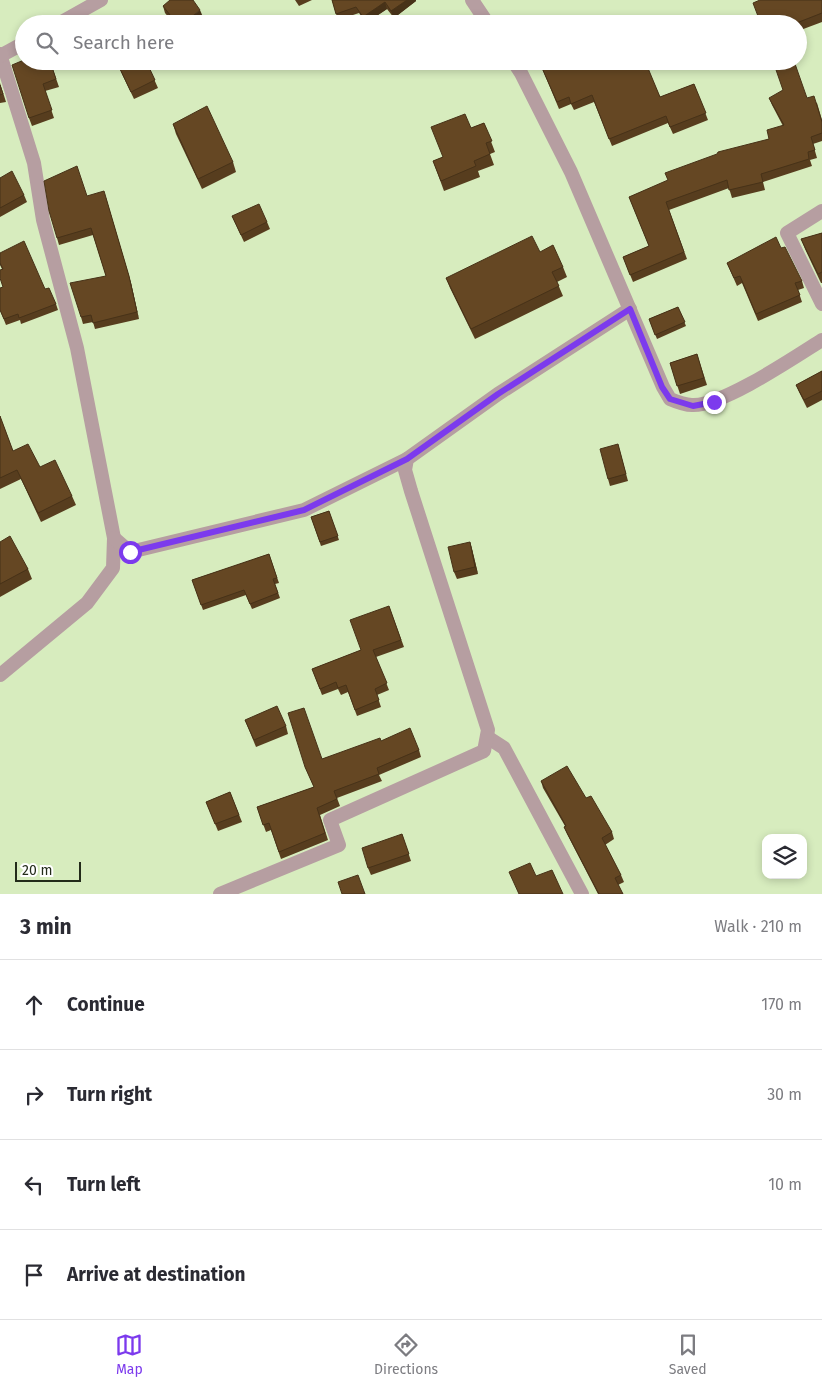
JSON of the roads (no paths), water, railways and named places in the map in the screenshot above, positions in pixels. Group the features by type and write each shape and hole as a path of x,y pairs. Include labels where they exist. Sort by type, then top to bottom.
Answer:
{"street":[{"path":"74,15 101,0"},
{"path":"472,0 482,15"},
{"path":"0,675 87,603 113,568 114,538 77,348 43,220 34,163 0,55 15,48"},
{"path":"519,70 571,172 662,387 670,399 693,406 714,402 822,340"},
{"path":"822,211 787,233 822,304"},
{"path":"114,538 130,552 304,510 407,459 498,394 630,309"},
{"path":"220,894 339,845 330,820 484,751 488,730 411,491 405,470 407,459"},
{"path":"487,738 504,748 582,894"}]}
